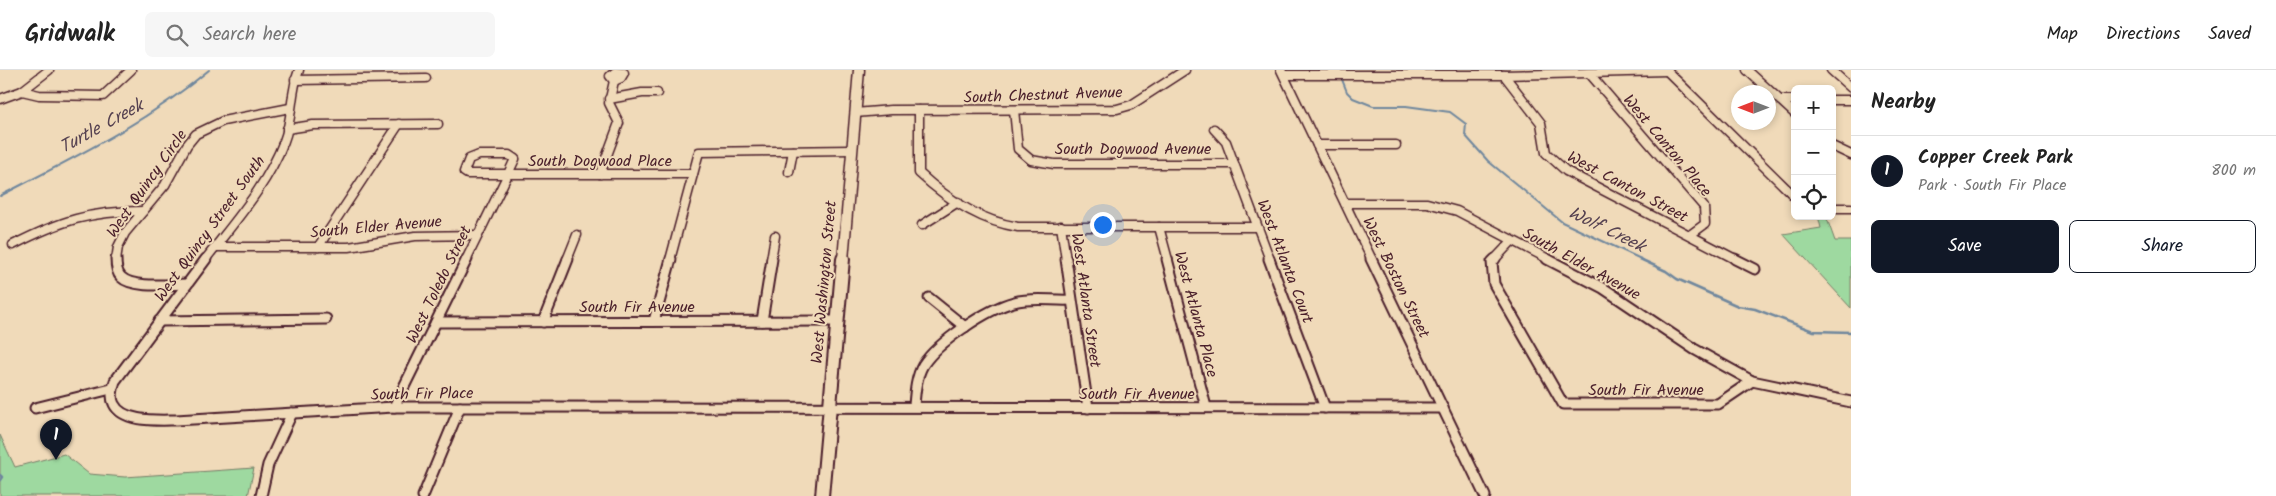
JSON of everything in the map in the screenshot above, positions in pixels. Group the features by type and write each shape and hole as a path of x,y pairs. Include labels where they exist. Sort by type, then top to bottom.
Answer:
{"main road":[{"name":"West Washington Street","path":"822,496 859,70"}],"street":[{"path":"0,99 22,91 49,70"},
{"path":"22,91 39,95 103,96 131,70"},
{"name":"West Quincy Street South","path":"111,389 120,372 271,172 283,149 295,80 299,70"},
{"name":"South Chestnut Avenue","path":"855,110 883,112 891,110 1117,109 1131,105 1185,70"},
{"path":"1747,70 1791,110"},
{"path":"1831,70 1851,88"},
{"path":"1282,72 1504,75 1667,71 1791,194"},
{"name":"West Boston Street","path":"1282,72 1485,496"},
{"name":"West Canton Place","path":"1589,73 1704,207 1705,224 1690,235"},
{"name":"West Canton Street","path":"1504,75 1541,123 1546,153 1566,171 1754,268"},
{"path":"295,80 326,78 426,78"},
{"path":"600,174 619,123 619,118 610,105 609,99 614,82"},
{"path":"609,99 642,93 657,93"},
{"path":"1780,100 1791,100"},
{"path":"1836,100 1851,100"},
{"name":"West Quincy Circle","path":"187,284 134,283 122,278 119,274 116,259 120,243 170,178 185,146 197,133 213,124 290,108"},
{"path":"919,110 919,173 932,186 991,221 1004,225 1256,227"},
{"name":"South Dogwood Avenue","path":"1014,110 1018,149 1031,160 1054,164 1234,164"},
{"path":"318,247 399,124"},
{"path":"287,129 313,125 438,124"},
{"name":"West Atlanta Court","path":"1214,129 1226,142 1256,227 1325,408"},
{"path":"1317,145 1396,145"},
{"path":"1836,148 1851,155"},
{"path":"789,172 793,151"},
{"path":"654,321 699,152 793,151 810,155 852,153"},
{"name":"South Dogwood Place","path":"508,174 515,159 509,155 474,156 469,159 464,168 464,172 467,174 508,174 693,174"},
{"name":"West Toledo Street","path":"394,407 508,174"},
{"path":"922,225 958,202"},
{"name":"South Elder Avenue","path":"1345,203 1427,203 1457,211 1603,288 1694,349 1752,381 1851,402"},
{"path":"1836,208 1851,208"},
{"path":"13,244 74,217 101,212 143,211"},
{"name":"West Atlanta Street","path":"1061,226 1088,408"},
{"name":"West Atlanta Place","path":"1159,227 1206,407"},
{"name":"South Elder Avenue","path":"216,247 360,246 421,236 478,235"},
{"path":"543,322 577,235"},
{"path":"762,321 775,236"},
{"name":"South Fir Avenue","path":"1512,241 1492,262 1494,284 1563,404 1718,404 1752,381"},
{"path":"929,298 965,327"},
{"path":"914,406 916,379 924,363 965,327 991,311 1014,301 1071,300"},
{"path":"159,321 326,319"},
{"name":"South Fir Avenue","path":"436,322 838,321"},
{"path":"35,408 111,389"},
{"name":"South Fir Place","path":"111,389 113,402 117,410 133,417 144,419 192,420 394,407 830,406"},
{"name":"South Fir Avenue","path":"830,406 960,408 1443,408"},
{"path":"423,496 460,407"},
{"path":"261,496 268,465 292,413"}],"green space":[{"path":"1819,220 1827,220 1835,241 1851,241 1851,308 1783,234 1821,228"},
{"path":"0,435 15,467 64,454 89,474 125,477 254,468 248,496 0,496"}],"waterway":[{"name":"Turtle Creek","path":"0,196 108,139 160,107 209,70"},
{"name":"Wolf Creek","path":"1341,77 1347,92 1353,98 1373,106 1406,106 1450,112 1466,124 1465,135 1488,161 1562,222 1643,260"},
{"name":"Wolf Creek","path":"1640,259 1666,271 1677,279 1738,306 1755,309 1813,331 1851,332"},
{"path":"0,475 2,477 0,480"}],"place":[{"name":"Copper Creek Park","path":"56,460"}]}
